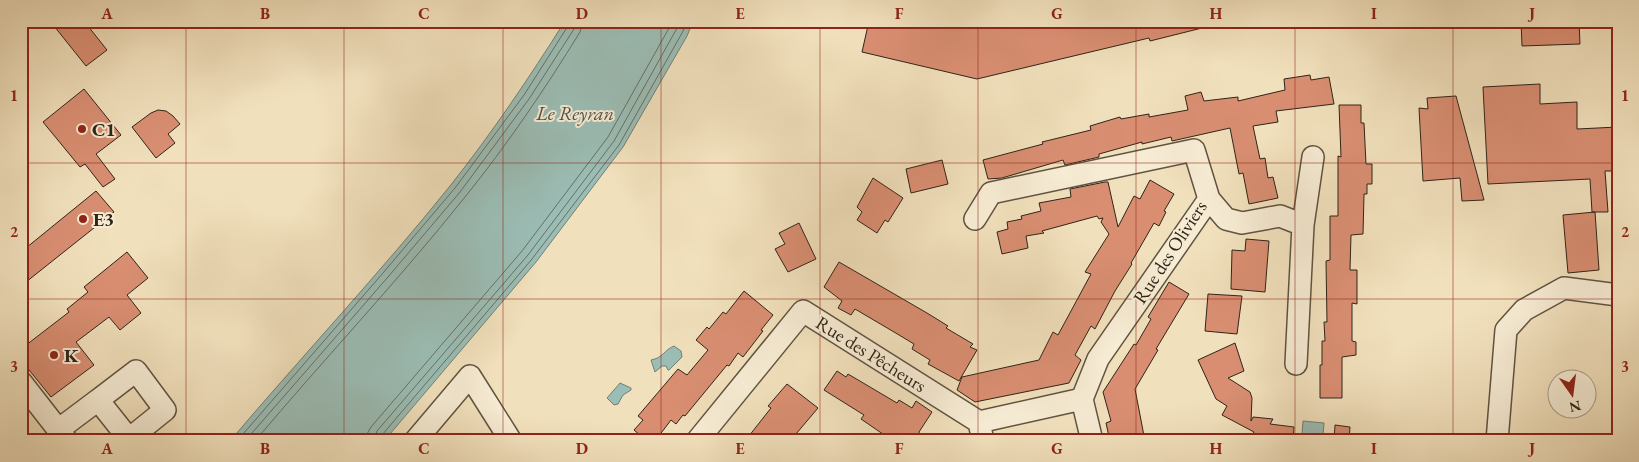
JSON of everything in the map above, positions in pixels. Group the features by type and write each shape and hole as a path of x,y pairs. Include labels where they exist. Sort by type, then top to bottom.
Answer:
{"street":[{"name":"Rue des Oliviers","path":"975,219 991,193 1194,150 1209,199 1098,358 1082,399"},
{"path":"1296,364 1303,225 1313,157"},
{"path":"1209,199 1226,219 1242,223 1280,216 1303,225"},
{"path":"1497,441 1506,330 1524,310 1564,288 1618,295"},
{"name":"Rue des Pêcheurs","path":"697,441 803,310 981,432"},
{"path":"415,441 470,376 511,441"},
{"path":"21,382 63,435 98,400"},
{"path":"981,432 1082,399 1092,441"}],"water":[{"name":"Le Reyran","path":"565,21 693,21 687,36 623,147 536,262 384,441 230,441 450,186 510,105"},
{"path":"674,346 681,351 682,357 669,370 666,366 662,366 655,372 651,360 658,358"},
{"path":"620,383 631,388 631,390 623,395 618,404 614,405 607,398"},
{"path":"1303,421 1324,423 1323,435 1302,434"}],"building":[{"path":"50,21 84,21 107,50 86,66"},
{"path":"869,21 1206,21 1206,27 1150,41 1149,38 977,79 862,52"},
{"path":"1521,21 1579,21 1580,44 1522,46"},
{"path":"1310,75 1311,80 1329,77 1334,104 1276,111 1278,122 1253,126 1260,159 1265,158 1268,178 1273,177 1278,198 1249,204 1243,173 1239,174 1230,128 1172,141 1171,137 1142,144 1142,142 1099,154 1099,157 1065,165 1063,160 1002,178 988,179 983,160 1043,144 1042,142 1091,130 1090,126 1120,117 1121,119 1149,114 1149,117 1188,110 1185,96 1201,92 1204,101 1238,97 1238,101 1285,90 1284,79"},
{"path":"1540,84 1540,104 1577,102 1577,129 1618,127 1618,171 1605,171 1608,212 1592,212 1590,179 1488,184 1483,87"},
{"name":"C1","path":"84,89 121,135 96,154 115,179 103,187 85,164 80,167 43,122"},
{"path":"1456,96 1484,200 1462,201 1460,178 1423,181 1419,108 1428,109 1427,98"},
{"path":"1339,105 1361,105 1361,123 1364,123 1366,164 1372,164 1372,184 1367,184 1367,194 1364,194 1363,234 1351,235 1350,270 1357,270 1357,304 1352,303 1352,341 1356,342 1356,355 1342,357 1342,398 1320,398 1322,341 1325,341 1324,322 1327,322 1326,261 1330,260 1330,216 1338,216 1338,156 1341,157"},
{"path":"158,110 166,111 180,124 168,134 175,143 156,158 132,127"},
{"path":"942,160 948,184 911,193 906,169"},
{"path":"873,178 903,198 888,222 885,220 877,233 857,220 862,212 857,207"},
{"path":"1150,180 1174,194 1164,211 1166,212 1159,226 1154,223 1095,329 1091,326 1075,355 1081,360 1069,383 975,402 957,390 962,377 1039,360 1053,332 1058,335 1091,274 1085,272 1109,234 1101,222 1103,218 1099,219 1097,216 1042,231 1044,233 1026,236 1028,248 1002,254 997,232 1008,229 1007,222 1022,219 1021,216 1041,211 1039,203 1071,197 1070,189 1105,182 1108,182 1118,227 1134,196 1140,199"},
{"path":"96,191 114,212 21,286 21,252"},
{"path":"1595,212 1599,270 1568,273 1563,215"},
{"path":"799,223 816,259 788,272 775,249 785,244 779,233"},
{"path":"1246,239 1269,241 1265,292 1231,289 1232,250 1245,251"},
{"path":"127,252 148,278 127,295 141,313 120,330 109,317 76,342 94,365 51,397 21,360 21,349 69,312 67,309 88,292 84,287"},
{"path":"839,262 927,313 948,326 946,328 973,344 970,347 977,350 959,381 928,364 930,360 912,349 914,344 855,309 851,315 838,308 842,301 824,287"},
{"path":"1169,282 1189,294 1156,349 1158,350 1135,389 1145,441 1110,441 1106,423 1111,421 1103,392 1134,344 1136,345 1151,319 1148,317"},
{"path":"744,291 773,315 761,330 763,331 743,357 738,353 685,416 683,415 676,424 671,420 655,441 647,441 634,430 643,420 638,416 678,369 687,375 708,350 696,340 707,327 709,329 723,312 726,314"},
{"path":"1208,294 1242,296 1237,334 1205,331"},
{"path":"1235,343 1244,371 1228,378 1250,392 1252,398 1251,421 1253,417 1273,419 1270,424 1294,427 1293,441 1249,441 1254,432 1222,415 1227,406 1216,399 1198,360"},
{"path":"837,371 846,377 848,374 897,403 899,400 912,408 916,401 932,412 919,432 921,441 893,441 861,419 864,415 824,390"},
{"path":"787,384 818,408 790,441 745,441 771,408 768,406"},
{"path":"1335,425 1350,427 1349,441 1334,441"}],"place":[{"name":"C1","path":"82,129"},
{"name":"E3","path":"83,219"},
{"name":"K","path":"54,355"}]}
